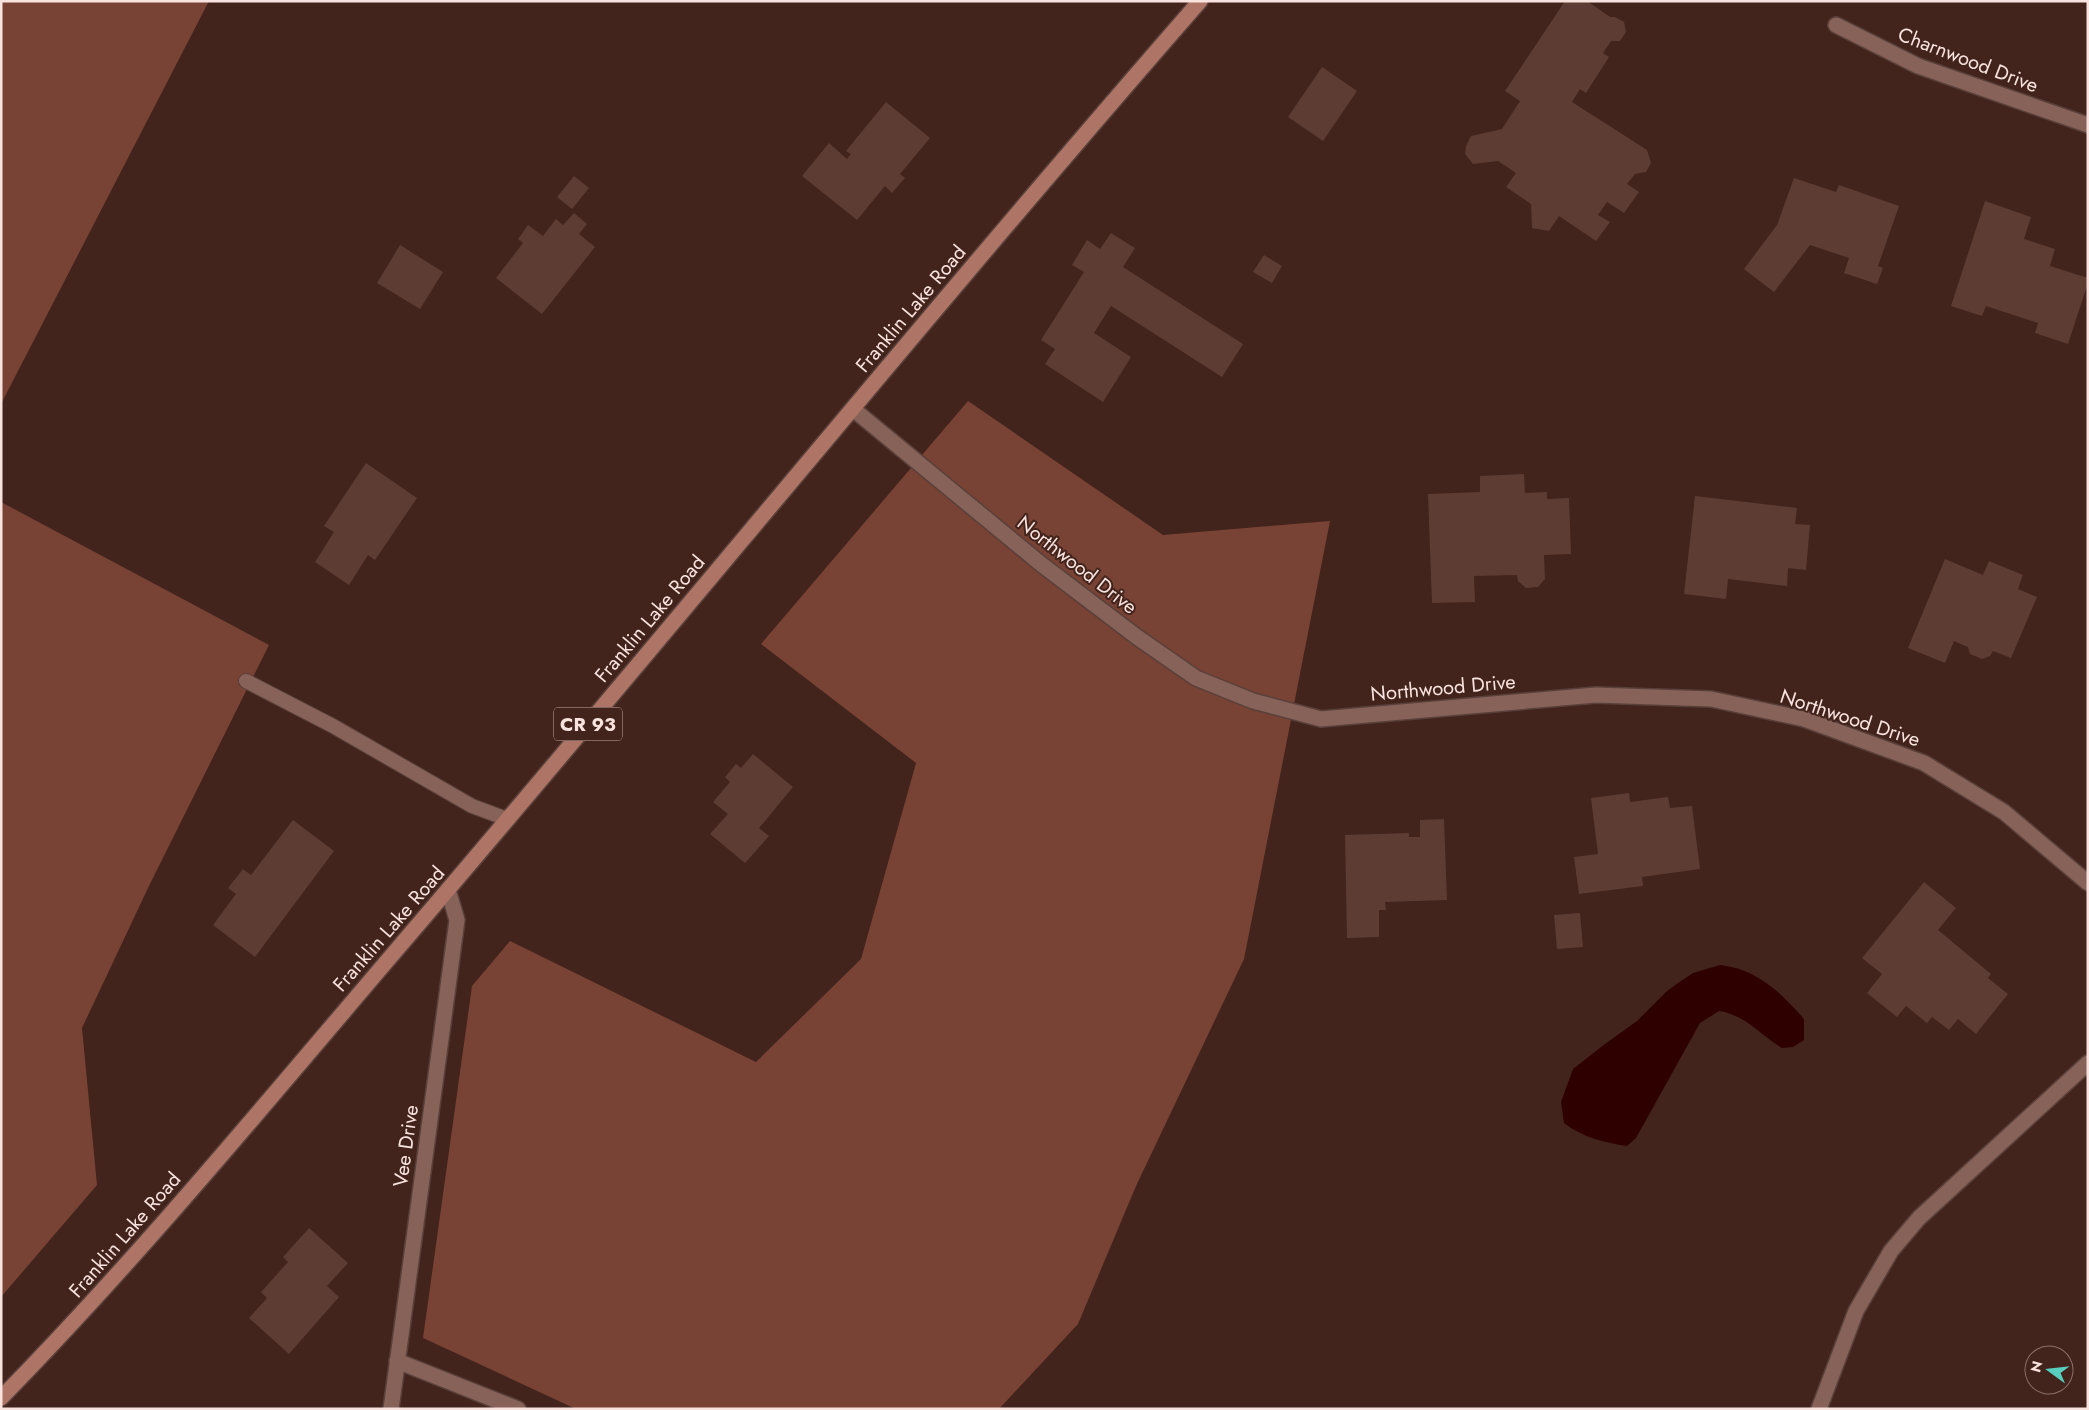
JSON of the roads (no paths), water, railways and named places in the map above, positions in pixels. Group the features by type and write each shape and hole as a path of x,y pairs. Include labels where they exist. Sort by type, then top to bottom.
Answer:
{"main road":[{"name":"Franklin Lake Road","path":"1,1398 69,1329 144,1245 508,820 853,409 1200,1"}],"street":[{"name":"Charnwood Drive","path":"1836,25 1918,66 2088,125"},
{"name":"Northwood Drive","path":"853,409 1041,564 1136,637 1196,678 1254,701 1321,719 1606,695 1711,699 1804,719 1924,764 2004,812 2088,883"},
{"name":"Vee Drive","path":"391,1409 457,920 448,890"},
{"path":"1819,1409 1856,1311 1891,1251 1919,1218 2088,1063"},
{"path":"396,1362 518,1409"}],"lane":[{"path":"246,681 333,726 472,806 508,820"}]}
